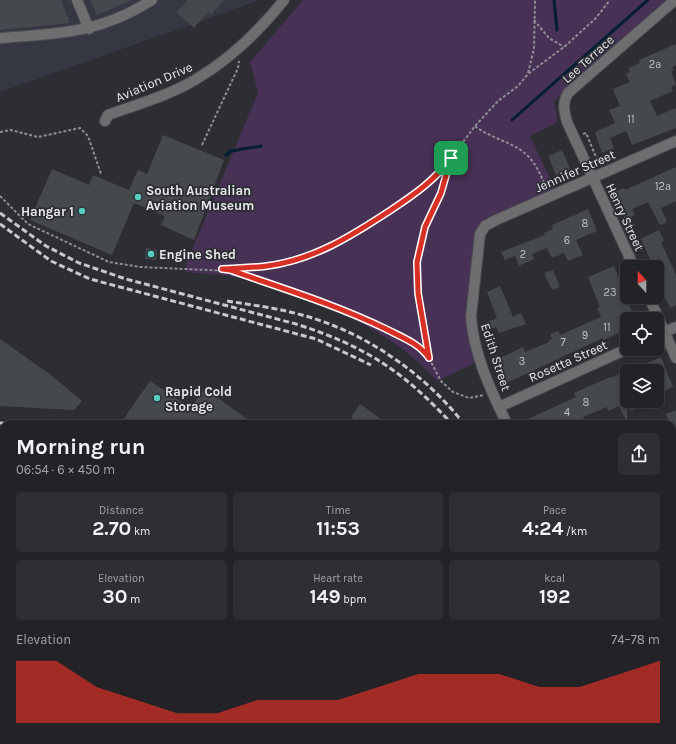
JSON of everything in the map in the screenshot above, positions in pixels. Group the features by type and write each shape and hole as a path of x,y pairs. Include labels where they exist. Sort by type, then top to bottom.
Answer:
{"street":[{"path":"77,0 89,29"},
{"path":"0,38 68,33 89,29 126,14 152,0"},
{"name":"Aviation Drive","path":"105,121 108,116 178,88 217,66 270,17 284,0"},
{"name":"Lee Terrace","path":"592,178 567,122 564,109 564,100 568,93 675,0"},
{"name":"Jennifer Street","path":"485,226 676,141"},
{"name":"Henry Street","path":"592,178 631,260"},
{"name":"Edith Street","path":"485,226 480,234 471,327 483,369 492,392 506,420"},
{"path":"664,333 676,327"},
{"path":"664,339 676,358"},
{"name":"Rosetta Street","path":"499,407 620,352"}],"path":[{"path":"528,74 534,49 534,0"},
{"path":"0,196 28,224 109,262 140,267 222,269 268,266 303,257 332,246 357,233 436,178 475,126 498,101 518,86 528,74 564,47 596,18 610,0"},
{"path":"533,20 549,38 564,47"},
{"path":"202,145 238,68 242,44"},
{"path":"475,126 488,136 514,147 529,157 537,169 550,196"},
{"path":"0,132 11,130 38,137 80,128 88,136 101,174"},
{"path":"429,358 418,293 417,262 425,227 441,193 451,158"},
{"path":"222,269 230,270 350,312 409,341 421,349 429,358 441,381 456,394 475,398 492,392"}],"shaded area":[{"path":"0,0 260,0 0,92"},
{"path":"303,0 667,0 554,101 558,122 530,136 555,189 485,219 478,225 465,314 477,362 437,381 418,362 396,344 372,329 320,304 267,285 240,278 186,272 186,264 258,93 250,62"}],"building":[{"path":"0,0 61,0 70,23 0,30"},
{"path":"90,0 132,0 97,15"},
{"path":"188,0 224,0 211,15 208,12 194,28 176,12"},
{"path":"676,44 676,65 672,67 674,70 671,71 676,85 671,87 673,91 650,101 657,116 676,108 676,128 632,145 626,131 610,138 614,148 602,153 595,132 615,123 609,110 620,106 613,89 630,82 626,74 630,72 629,68 640,63 639,60"},
{"path":"163,135 224,160 194,240 161,225 165,216 134,203 112,255 30,220 52,169 89,185 93,175 129,190 138,170 147,174"},
{"path":"562,150 570,169 556,175 548,156"},
{"path":"676,167 676,201 661,208 667,222 660,225 648,202 632,209 635,215 625,219 614,192 624,188 625,190"},
{"path":"588,209 597,231 576,240 583,255 568,261 564,253 552,258 547,248 532,254 534,259 519,266 515,256 505,260 501,252 545,235 544,233 553,229 552,225"},
{"path":"659,230 664,241 661,242 676,275 676,305 670,308 664,294 664,260 651,260 641,239"},
{"name":"Engine Shed","path":"146,248 157,250 156,260 145,259"},
{"path":"614,266 620,281 620,304 629,304 632,312 620,312 620,332 604,340 603,338 502,385 492,362 523,347 525,352 549,342 548,341 552,339 550,334 558,331 560,335 601,317 597,308 600,307 588,277"},
{"path":"553,270 560,287 552,290 544,273"},
{"path":"500,286 513,317 521,313 526,324 499,333 496,327 483,332 480,325 497,318 487,292"},
{"path":"0,339 51,375 82,401 74,410 0,406"},
{"path":"661,357 664,364 644,364"},
{"path":"664,364 673,387 664,391"},
{"path":"620,374 620,408 630,408 627,409 627,420 626,420 619,406 608,411 607,407 583,417 584,420 526,420 576,397 574,393"},
{"name":"Rapid Cold Storage","path":"150,381 191,408 204,388 248,420 123,420"},
{"path":"360,404 382,420 355,420 351,417"},
{"path":"630,408 638,408 631,411"},
{"path":"676,410 676,420 668,420 666,414"}],"waterway":[{"path":"554,0 557,30"},
{"path":"512,120 648,0"},
{"path":"226,155 231,151 261,146"}],"railway":[{"path":"0,213 46,246 79,263 126,279 296,324 343,341 382,362 417,389 448,420"},
{"path":"0,224 51,261 90,279 316,339 371,365"},
{"path":"227,301 302,315 325,322 348,332 392,357 412,372 431,388 461,420"}],"place":[{"name":"South Australian Aviation Museum","path":"138,197"},
{"name":"Hangar 1","path":"82,211"},
{"name":"Engine Shed","path":"151,254"},
{"name":"Rapid Cold Storage","path":"157,398"}],"route":[{"path":"451,158 441,193 425,227 417,262 418,293 429,358 419,347 404,338 350,312 230,270 222,269 268,266 284,263 317,253 332,246 357,233 408,199 436,178 451,158"}]}
